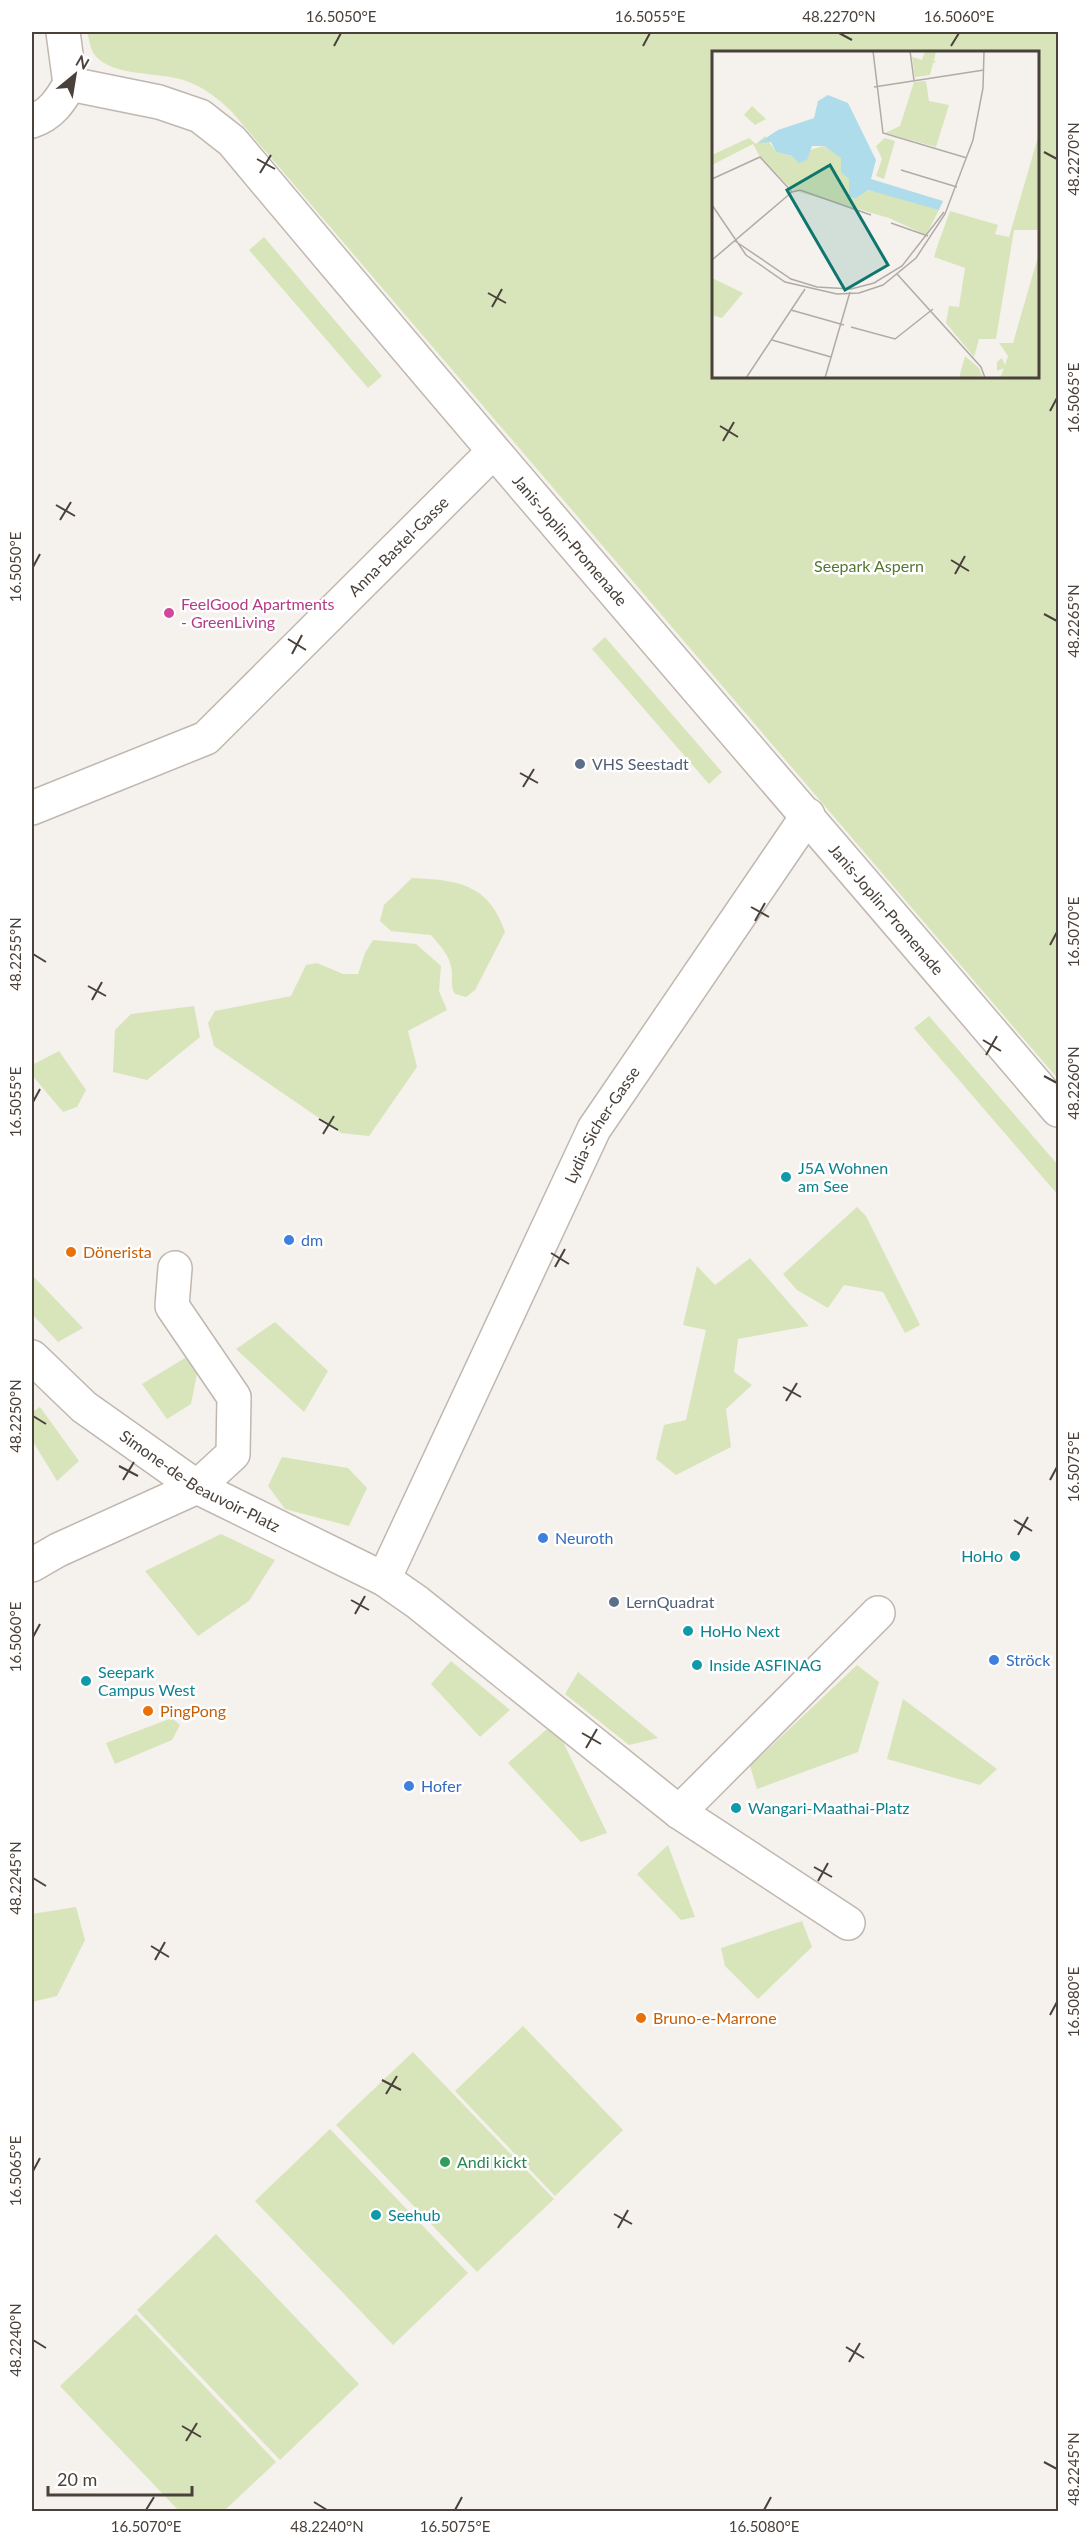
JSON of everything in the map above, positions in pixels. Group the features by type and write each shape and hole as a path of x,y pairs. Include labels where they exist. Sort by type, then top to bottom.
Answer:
{"street":[{"path":"32,121 43,117 58,104 70,84 63,32"},
{"name":"Janis-Joplin-Promenade","path":"70,84 159,102 200,116 232,141 493,452 808,815 1059,1110"},
{"name":"Anna-Bastel-Gasse","path":"32,808 206,738 493,452"},
{"name":"Lydia-Sicher-Gasse","path":"384,1579 594,1129 808,815"},
{"path":"45,1557 197,1487 233,1454 234,1397 172,1306 175,1268"},
{"name":"Simone-de-Beauvoir-Platz","path":"32,1357 84,1407 197,1487 384,1579 417,1602 679,1812"},
{"path":"848,1923 679,1812 878,1613"}],"green space":[{"name":"Seepark Aspern","path":"87,32 1058,32 1058,1079 232,112 211,94 186,81 112,67 102,62 94,54"},
{"path":"264,237 382,376 368,388 249,250"},
{"path":"605,637 722,772 709,784 592,649"},
{"path":"412,878 457,883 470,888 481,894 498,916 505,932 475,990 466,997 455,994 452,988 450,962 431,935 391,931 380,921 384,905"},
{"path":"373,940 416,944 441,966 439,991 447,1010 408,1031 417,1067 369,1136 341,1133 214,1046 208,1023 215,1011 291,996 306,965 317,963 343,974 358,974 365,953"},
{"path":"194,1006 200,1037 147,1080 113,1072 115,1030 131,1014"},
{"path":"929,1016 1058,1165 1058,1195 914,1028"},
{"path":"59,1051 86,1090 77,1107 63,1112 32,1075 32,1065"},
{"path":"857,1207 866,1216 920,1325 905,1333 883,1292 844,1285 828,1308 797,1290 783,1274"},
{"path":"750,1258 809,1326 738,1339 734,1372 752,1385 726,1409 731,1447 676,1475 656,1459 664,1425 686,1420 706,1330 683,1325 697,1266 715,1285"},
{"path":"32,1275 83,1328 58,1342 32,1314"},
{"path":"275,1322 328,1371 304,1412 236,1349"},
{"path":"185,1358 198,1369 191,1404 167,1419 142,1384"},
{"path":"40,1407 79,1461 57,1481 32,1440 32,1412"},
{"path":"282,1457 348,1468 367,1488 349,1526 285,1509 268,1486"},
{"path":"221,1534 275,1560 249,1601 198,1636 145,1571"},
{"path":"451,1661 510,1710 480,1737 431,1684"},
{"path":"857,1665 879,1682 858,1752 757,1789 750,1766"},
{"path":"578,1672 658,1738 629,1745 565,1694"},
{"path":"903,1699 997,1769 980,1785 887,1759"},
{"path":"172,1718 180,1725 172,1740 115,1764 106,1743"},
{"path":"554,1723 607,1833 581,1842 508,1763"},
{"path":"668,1845 695,1917 681,1920 637,1874"},
{"path":"76,1907 85,1940 57,1996 32,2002 32,1914"},
{"path":"802,1921 812,1947 758,1999 725,1966 721,1948"},
{"path":"523,2026 623,2130 555,2196 455,2091"},
{"name":"Andi kickt","path":"413,2052 554,2199 477,2272 336,2125"},
{"path":"330,2129 468,2273 393,2345 255,2201"},
{"path":"216,2234 359,2384 280,2460 137,2310"},
{"path":"136,2314 276,2462 224,2511 179,2511 60,2386"}],"place":[{"name":"FeelGood Apartments - GreenLiving","path":"169,613"},
{"name":"VHS Seestadt","path":"580,764"},
{"name":"J5A Wohnen am See","path":"786,1177"},
{"name":"dm","path":"289,1240"},
{"name":"Dönerista","path":"71,1252"},
{"name":"Neuroth","path":"543,1538"},
{"name":"HoHo","path":"1015,1556"},
{"name":"LernQuadrat","path":"614,1602"},
{"name":"HoHo Next","path":"688,1631"},
{"name":"Ströck","path":"994,1660"},
{"name":"Inside ASFINAG","path":"697,1665"},
{"name":"Seepark Campus West","path":"86,1681"},
{"name":"PingPong","path":"148,1711"},
{"name":"Hofer","path":"409,1786"},
{"name":"Wangari-Maathai-Platz","path":"736,1808"},
{"name":"Bruno-e-Marrone","path":"641,2018"},
{"name":"Andi kickt","path":"445,2162"},
{"name":"Seehub","path":"376,2215"}]}
